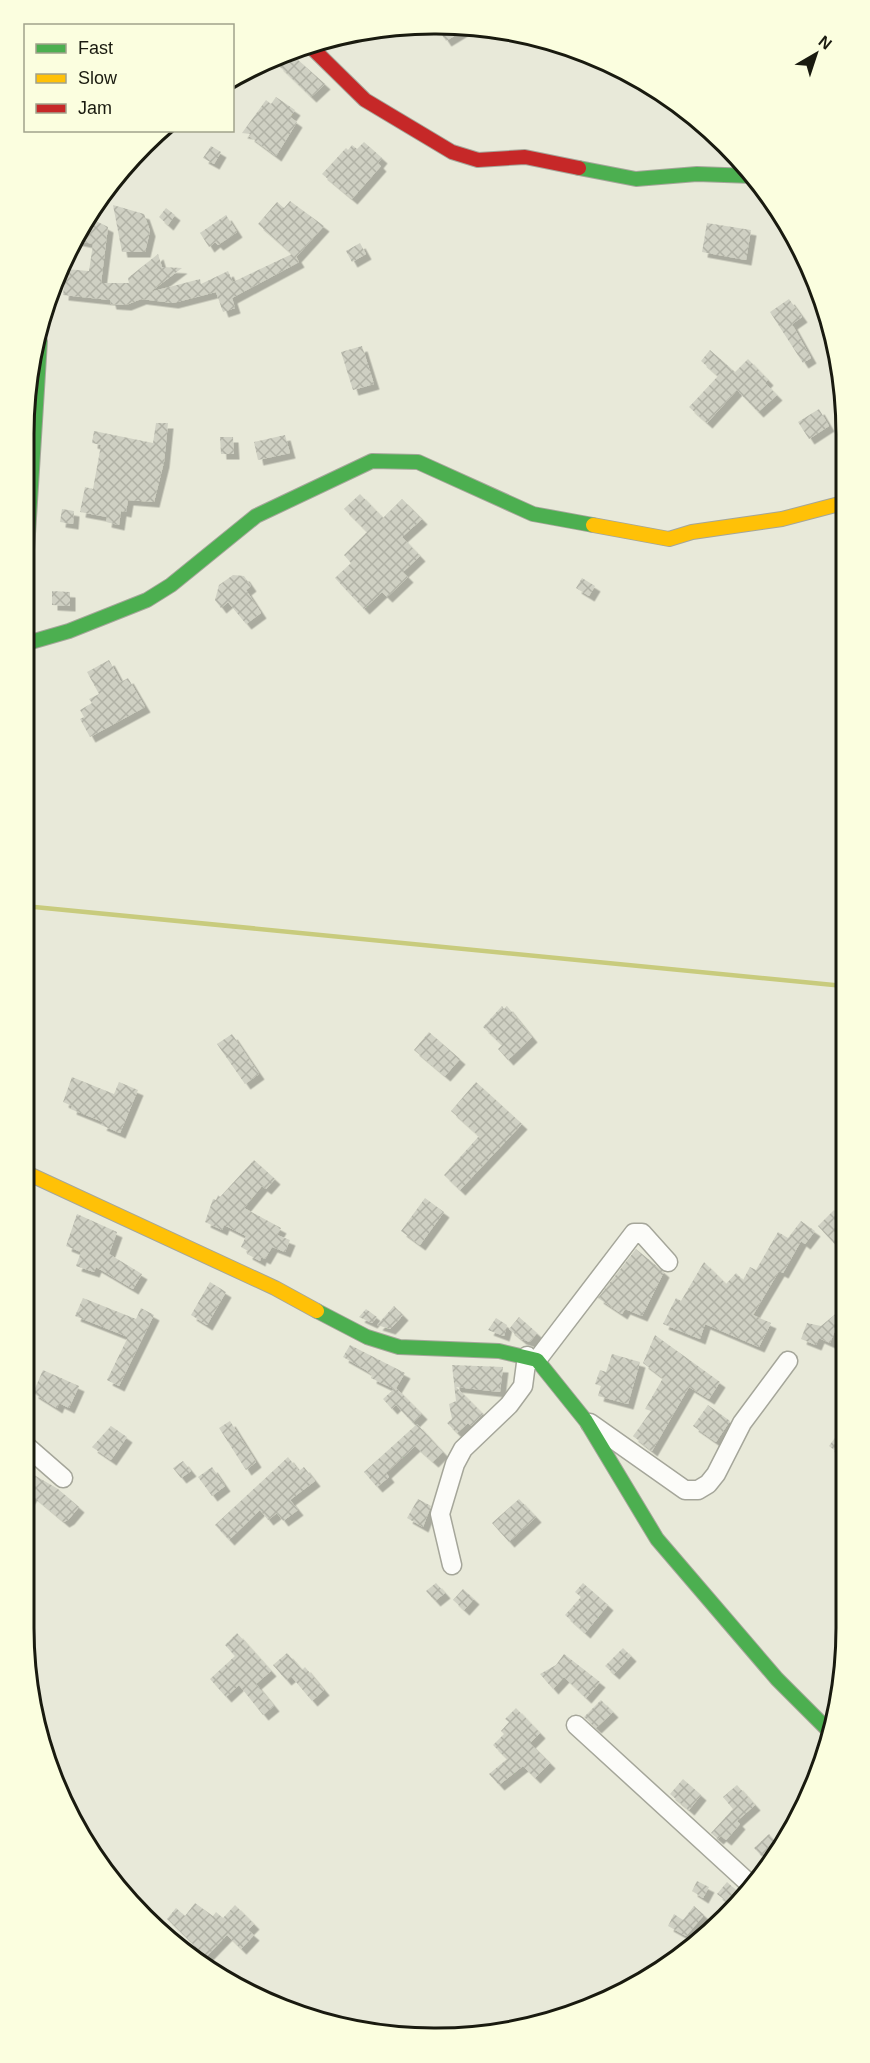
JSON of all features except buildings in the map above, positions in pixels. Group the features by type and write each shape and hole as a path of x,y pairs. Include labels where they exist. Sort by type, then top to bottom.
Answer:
{"street":[{"path":"317,53 365,100 420,135 452,152 478,160 525,157 546,159 636,179 697,174 740,176"},
{"path":"34,437 37,395"},
{"path":"34,641 69,631 147,600 171,585 256,516 321,483 372,461 418,462 533,514 669,538 692,532 782,519 836,505"},
{"path":"34,1176 276,1289 380,1342 401,1348 478,1349 532,1358 545,1366 586,1420 657,1539 777,1679 824,1726"},
{"path":"452,1565 440,1514 455,1464 463,1449 523,1386 532,1358 634,1233 642,1233 668,1262"},
{"path":"586,1420 685,1490 698,1490 716,1474 742,1424 788,1361"},
{"path":"34,1453 63,1478"},
{"path":"576,1725 746,1880"}],"waterway":[{"path":"34,907 836,985"}],"traffic: fast":[{"path":"579,168 636,179 697,174 740,176"},
{"path":"34,437 37,395"},
{"path":"34,641 69,631 147,600 171,585 256,516 372,461 418,462 533,514 593,525"},
{"path":"317,1311 367,1337 399,1347 499,1351 537,1360 586,1421 657,1539 777,1679 824,1726"}],"traffic: slow":[{"path":"593,525 669,539 692,532 782,519 836,505"},
{"path":"34,1176 275,1288 317,1311"}],"traffic: jam":[{"path":"317,53 365,100 452,152 478,160 525,157 579,168"}]}
